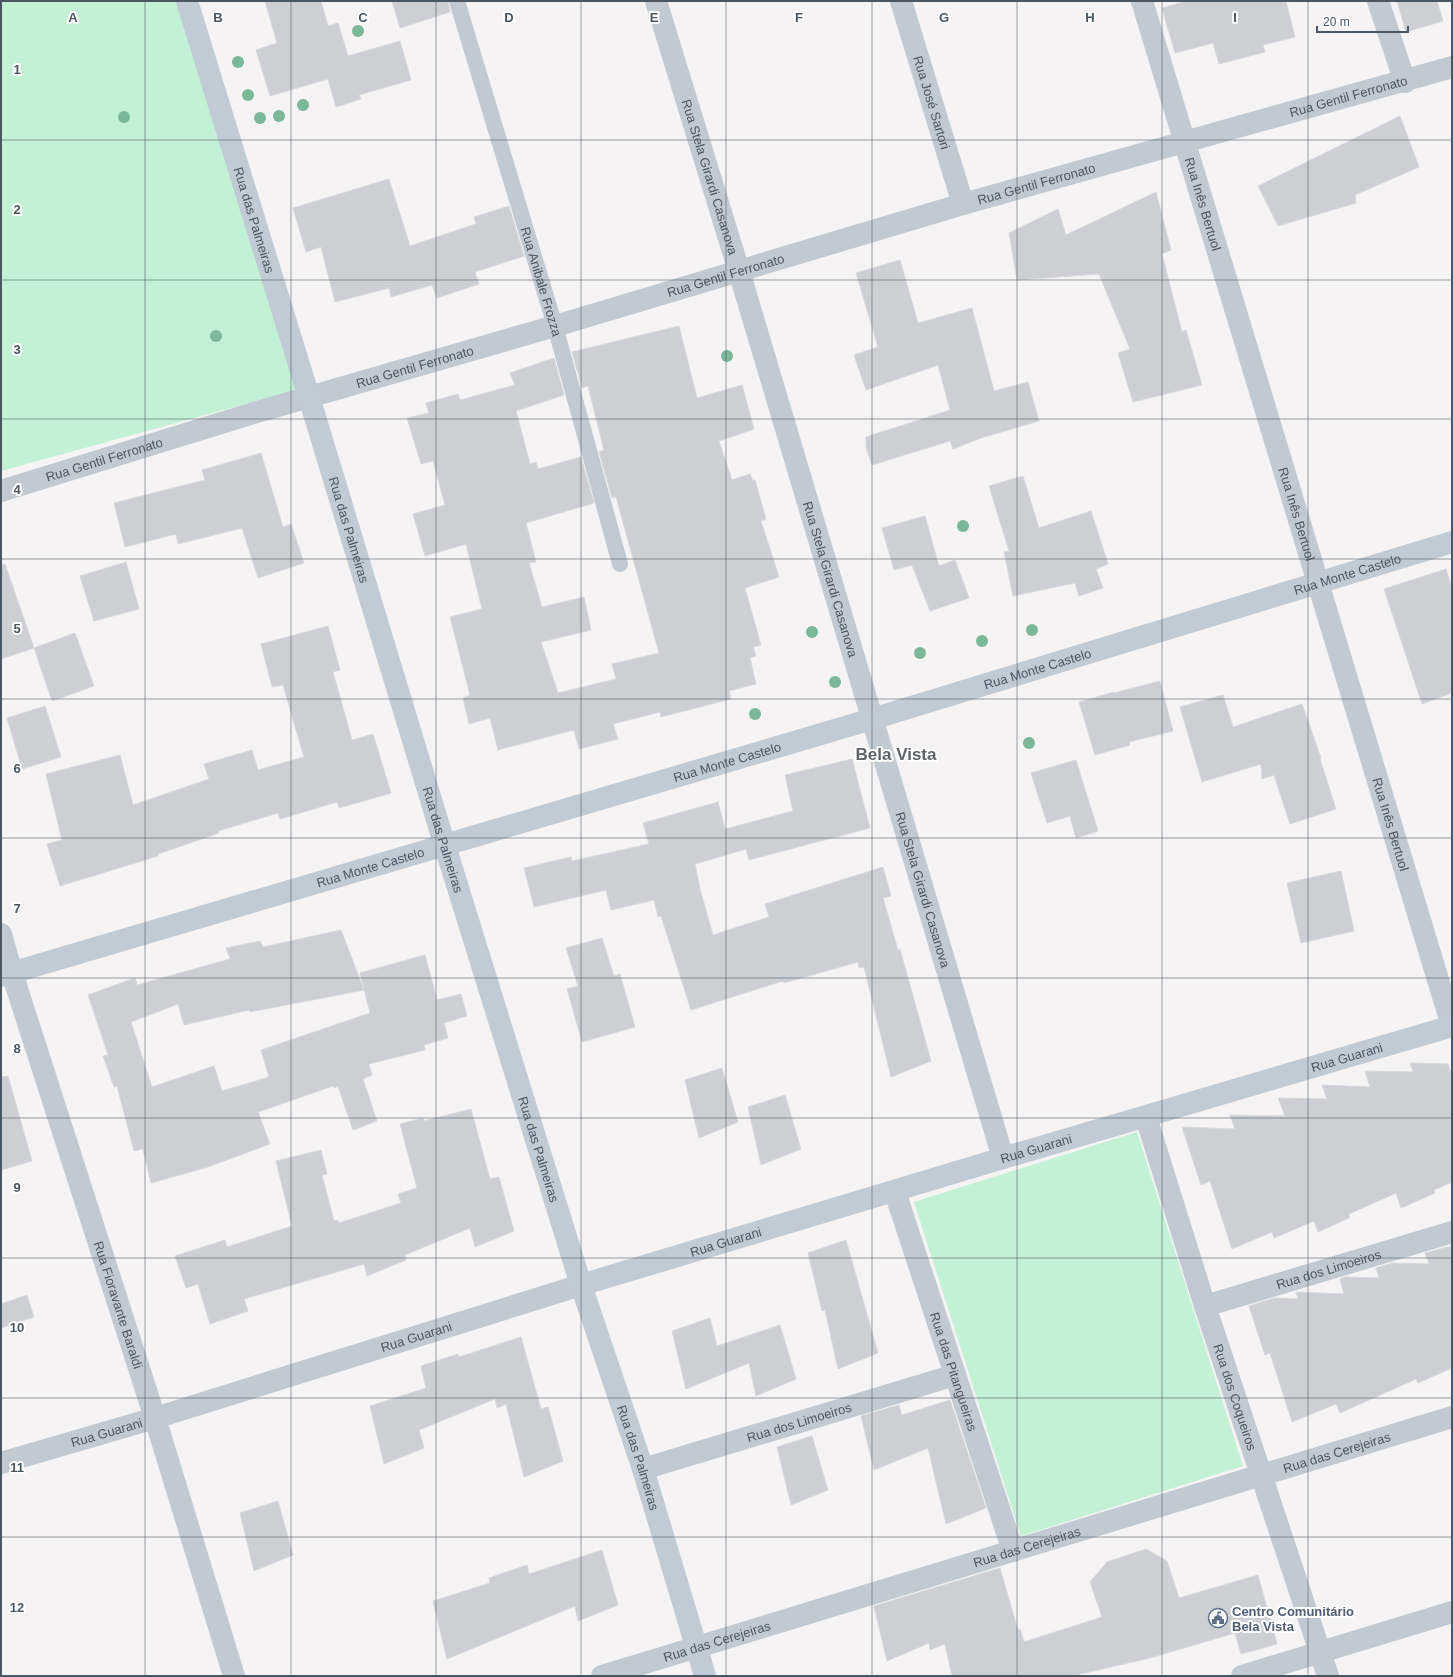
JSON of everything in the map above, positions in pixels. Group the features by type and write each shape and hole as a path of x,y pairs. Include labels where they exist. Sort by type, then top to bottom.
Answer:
{"street":[{"name":"Rua das Palmeiras","path":"187,1 445,846 581,1285 643,1469 705,1676"},
{"name":"Rua Stela Girardi Casanova","path":"656,1 739,271 1003,1158"},
{"name":"Rua José Sartori","path":"901,1 963,204"},
{"name":"Rua Inês Bertuol","path":"1142,1 1452,1026"},
{"path":"1378,1 1405,82"},
{"name":"Rua Gentil Ferronato","path":"1,492 309,397 555,326 963,204 1452,68"},
{"name":"Rua Monte Castelo","path":"6,974 872,720 1452,542"},
{"name":"Rua Fioravante Baraldi","path":"1,934 6,974 155,1418 234,1676"},
{"name":"Rua Guarani","path":"1,1463 155,1418 581,1285 895,1192 1003,1158 1452,1026"},
{"name":"Rua dos Coqueiros","path":"1146,1117 1205,1306 1328,1676"},
{"name":"Rua das Pitangueiras","path":"895,1192 1013,1551"},
{"name":"Rua dos Limoeiros","path":"1205,1306 1452,1232"},
{"name":"Rua dos Limoeiros","path":"643,1469 955,1375"},
{"name":"Rua das Cerejeiras","path":"602,1676 1452,1417"},
{"path":"1242,1676 1452,1612"}],"lane":[{"name":"Rua Anibale Frozza","path":"457,1 555,326 620,564"}],"green space":[{"path":"1,1 176,1 300,389 1,471"},
{"path":"1137,1132 1243,1466 1021,1536 914,1202"}],"building":[{"path":"265,1 321,1 328,26 338,23 348,56 400,41 411,80 359,95 361,99 336,107 328,79 270,96 256,50 277,43"},
{"path":"392,1 448,1 450,12 400,28"},
{"path":"1186,1 1286,1 1295,37 1263,45 1265,52 1219,64 1213,43 1175,53 1162,8"},
{"path":"1397,1 1437,1 1443,21 1406,32"},
{"path":"1400,116 1419,167 1355,195 1356,203 1278,226 1258,186"},
{"path":"389,179 410,246 476,224 474,217 509,206 524,256 475,272 479,284 437,298 432,285 391,297 389,288 335,302 321,247 306,252 293,208"},
{"path":"1156,192 1171,250 1162,254 1182,332 1186,330 1202,385 1133,402 1118,353 1130,349 1099,274 1017,280 1009,233 1058,209 1066,235"},
{"path":"900,260 918,323 972,308 994,391 1028,382 1039,421 981,438 953,449 950,441 872,465 866,447 866,437 950,410 938,365 866,390 854,355 878,347 856,273"},
{"path":"679,326 697,398 742,385 754,429 719,441 732,480 750,474 753,481 755,480 766,519 761,521 779,577 745,588 761,645 753,647 756,656 750,658 756,684 729,691 731,699 661,717 660,712 613,724 618,739 579,749 574,730 498,750 490,718 469,724 463,698 470,695 450,617 482,609 466,544 425,556 413,514 445,505 433,461 421,464 407,418 429,413 426,403 458,394 460,400 515,385 510,373 554,358 564,395 516,411 530,464 536,462 538,469 581,457 594,503 526,523 536,562 529,563 542,607 584,597 591,630 541,642 558,693 616,679 612,664 659,653 616,497 612,498 599,452 604,450 588,386 582,388 572,352"},
{"path":"261,453 283,527 291,524 304,563 258,578 242,528 178,544 176,534 125,547 114,503 205,480 202,470"},
{"path":"1023,476 1039,528 1091,511 1108,564 1096,569 1103,588 1079,596 1075,583 1013,596 1004,552 1009,551 989,486"},
{"path":"925,516 939,566 955,560 969,598 930,611 912,565 894,570 882,528"},
{"path":"126,562 139,609 94,621 80,576"},
{"path":"5,564 34,648 1,659 1,565"},
{"path":"1446,569 1452,588 1452,693 1422,704 1384,589"},
{"path":"328,626 340,670 333,672 352,740 373,734 391,793 339,808 337,802 280,819 278,813 218,831 219,833 158,854 158,856 60,886 47,844 62,840 46,774 120,755 133,805 209,779 204,764 252,750 258,770 304,757 283,685 272,687 261,644"},
{"path":"75,633 94,686 52,701 34,648"},
{"path":"1160,681 1173,731 1129,742 1130,745 1095,755 1079,702"},
{"path":"1223,695 1233,727 1302,704 1321,758 1320,759 1336,809 1290,824 1274,775 1262,779 1261,764 1202,782 1180,707"},
{"path":"45,706 61,757 22,769 7,718"},
{"path":"852,759 870,828 749,860 746,849 695,864 700,889 713,935 769,917 765,904 883,867 891,896 883,898 898,950 900,949 931,1061 891,1077 864,967 859,968 858,962 784,983 783,981 691,1010 661,916 658,917 654,900 611,910 606,890 534,907 524,868 571,857 572,861 649,844 643,823 718,802 725,829 793,811 785,775"},
{"path":"1076,760 1098,831 1076,838 1070,816 1047,823 1031,773"},
{"path":"1341,871 1354,931 1301,943 1287,883"},
{"path":"341,930 364,990 250,1012 249,1010 184,1025 178,1004 131,1022 152,1087 214,1066 222,1091 269,1077 261,1050 370,1013 360,973 425,955 437,1000 461,994 467,1016 444,1023 448,1038 424,1045 425,1050 369,1064 372,1075 363,1079 377,1121 353,1130 338,1086 334,1088 333,1086 258,1112 270,1144 208,1167 151,1183 143,1149 134,1151 117,1086 114,1087 103,1056 108,1055 88,995 135,978 137,985 230,959 226,948 260,941 263,947"},
{"path":"602,938 614,976 620,974 635,1027 582,1042 567,989 578,986 566,948"},
{"path":"1410,1063 1448,1064 1452,1076 1452,1182 1434,1190 1435,1193 1401,1208 1396,1193 1349,1214 1349,1218 1318,1232 1314,1221 1274,1238 1272,1232 1232,1249 1210,1181 1201,1185 1182,1127 1235,1129 1230,1115 1285,1116 1278,1098 1327,1099 1322,1085 1370,1087 1365,1071 1413,1072"},
{"path":"722,1068 738,1122 699,1138 685,1080"},
{"path":"8,1076 32,1161 1,1170 1,1077"},
{"path":"785,1095 801,1149 761,1165 748,1107"},
{"path":"471,1109 490,1179 499,1177 514,1231 475,1247 470,1228 405,1255 406,1260 367,1276 364,1264 244,1299 248,1311 210,1324 198,1284 186,1288 175,1256 225,1240 227,1247 292,1226 276,1161 321,1150 327,1174 322,1175 334,1221 338,1220 339,1223 401,1203 398,1194 417,1188 400,1124 423,1118 424,1121"},
{"path":"846,1240 878,1353 838,1369 825,1310 822,1311 808,1253"},
{"path":"1452,1247 1452,1368 1418,1383 1416,1379 1340,1413 1336,1404 1292,1422 1270,1353 1265,1355 1249,1306 1274,1298 1298,1299 1296,1292 1344,1294 1340,1279 1346,1277 1379,1278 1376,1268 1392,1263 1429,1264 1425,1253"},
{"path":"27,1295 34,1317 1,1328 1,1304"},
{"path":"710,1318 717,1346 780,1325 796,1379 756,1396 749,1363 686,1389 672,1331"},
{"path":"521,1337 541,1409 548,1407 563,1461 524,1477 506,1404 497,1408 495,1399 419,1430 424,1448 384,1464 370,1406 426,1388 421,1366 458,1354 459,1357"},
{"path":"950,1400 986,1508 946,1524 928,1448 874,1470 861,1416 899,1405 902,1415"},
{"path":"812,1436 828,1490 791,1505 777,1447"},
{"path":"278,1501 293,1555 254,1571 240,1513"},
{"path":"1146,1549 1167,1561 1179,1598 1258,1575 1277,1644 1241,1654 1235,1633 1150,1658 1072,1676 952,1676 945,1644 930,1650 929,1643 887,1661 874,1606 1000,1568 1018,1630 1020,1629 1024,1642 1102,1617 1090,1582 1107,1562"},
{"path":"602,1550 618,1605 578,1621 575,1606 447,1659 433,1601 490,1583 489,1578 527,1565 529,1574"}],"place":[{"name":"Centro Comunitário Bela Vista","path":"1218,1618"}],"district":[{"name":"Bela Vista","path":"896,754"}]}
